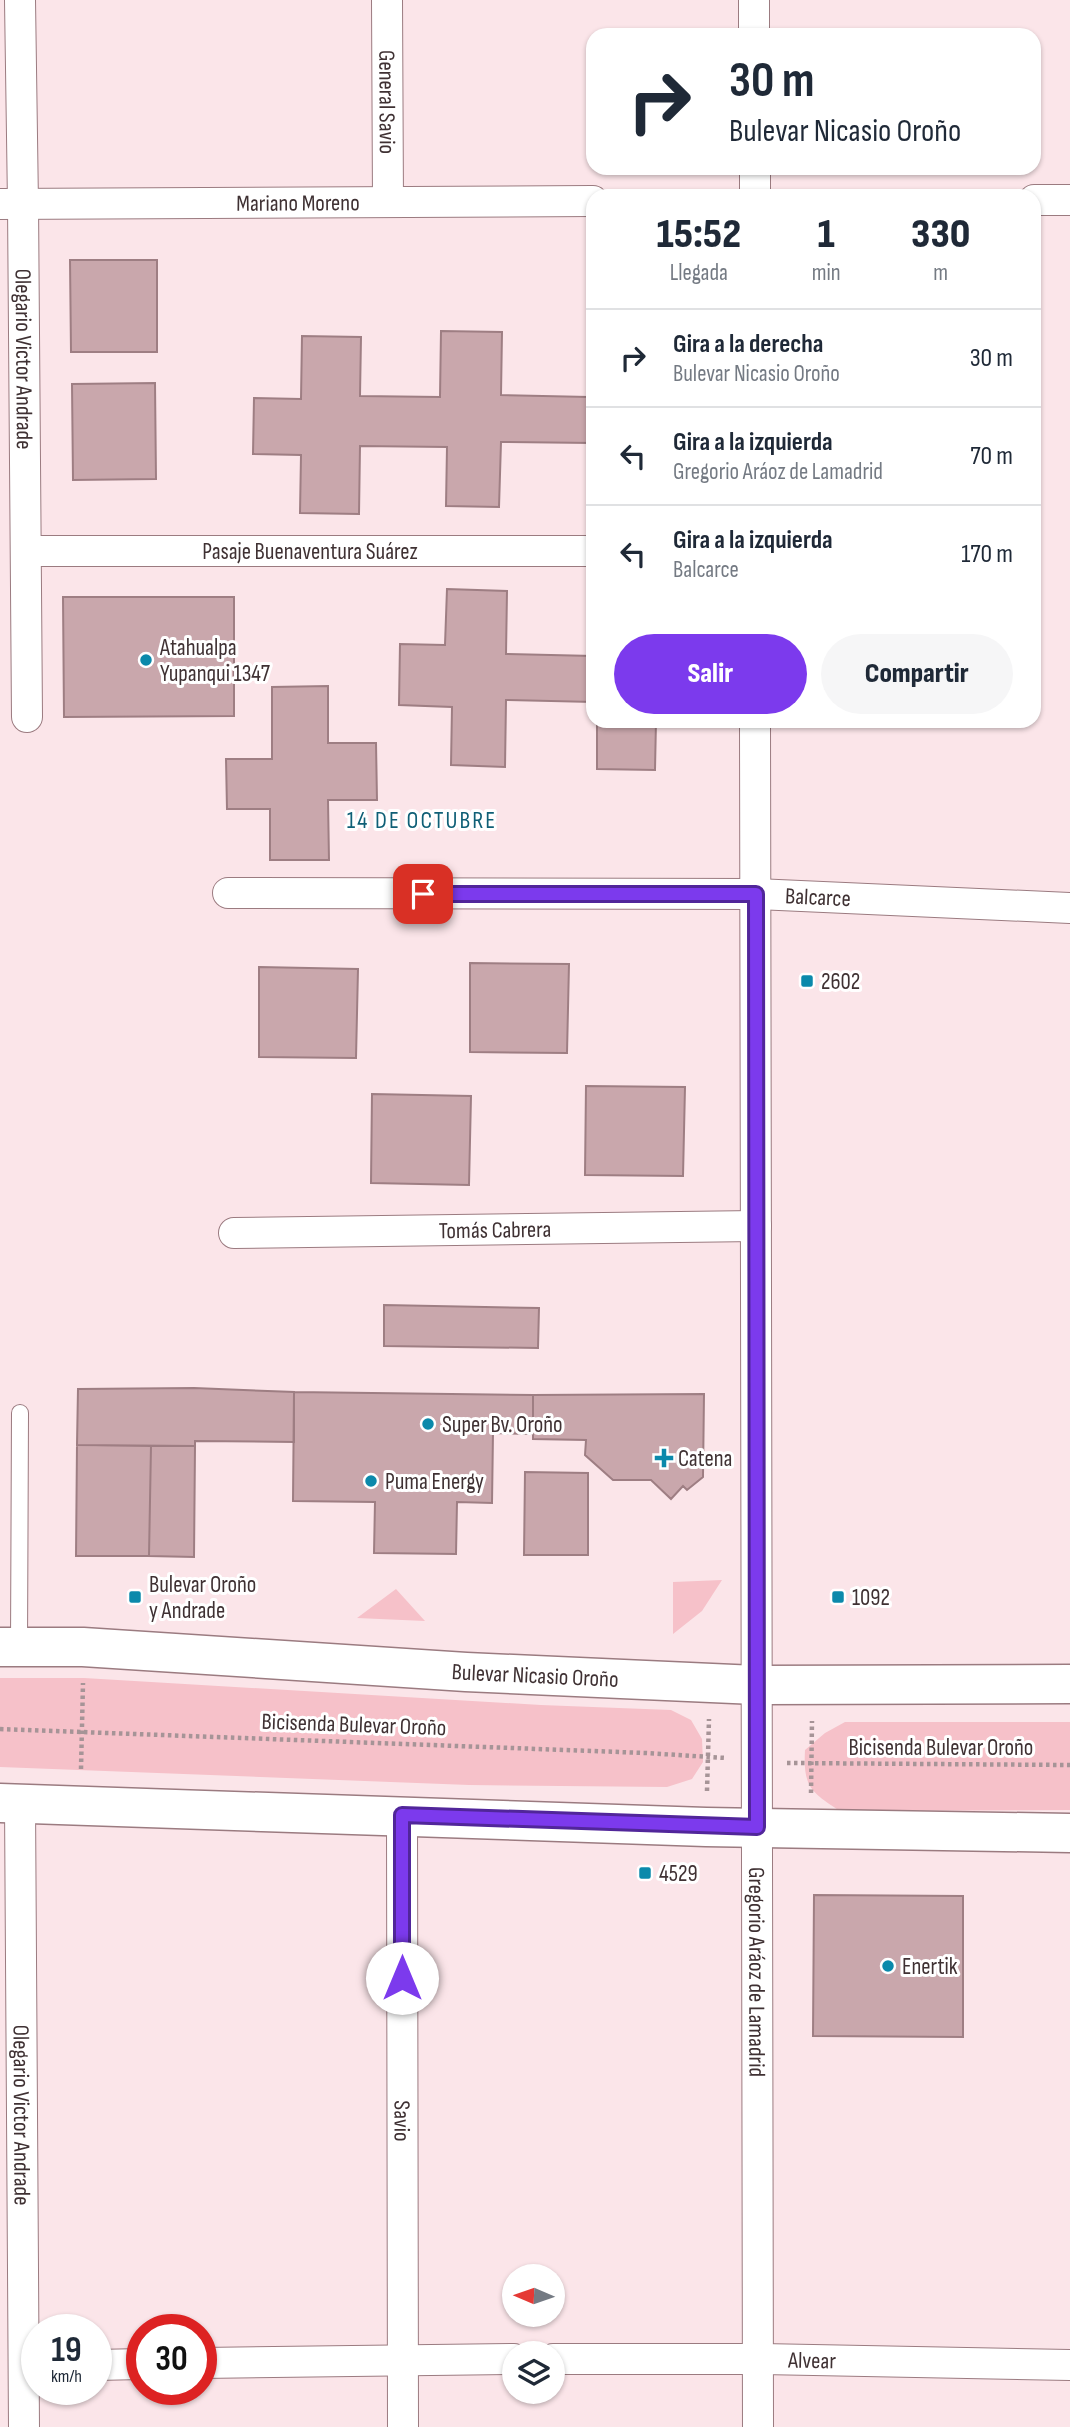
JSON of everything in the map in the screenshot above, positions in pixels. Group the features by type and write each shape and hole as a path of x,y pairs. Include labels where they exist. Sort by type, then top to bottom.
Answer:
{"main road":[{"name":"Bulevar Nicasio Oroño","path":"9,1647 83,1647 466,1672 756,1685 1070,1684"},
{"path":"10,1803 706,1826 1070,1833"}],"street":[{"name":"Olegario Victor Andrade","path":"20,0 12,204 26,551 27,717"},
{"name":"General Savio","path":"387,0 388,202"},
{"path":"754,0 754,28"},
{"path":"1041,200 1070,200"},
{"name":"Mariano Moreno","path":"12,204 586,201"},
{"name":"Pasaje Buenaventura Suárez","path":"26,551 586,551"},
{"name":"Gregorio Aráoz de Lamadrid","path":"755,728 758,2427"},
{"name":"Balcarce","path":"228,893 756,894 1070,908"},
{"name":"Tomás Cabrera","path":"234,1233 756,1226"},
{"name":"Olegario Victor Andrade","path":"10,1803 11,2019 24,2427"},
{"name":"Savio","path":"402,1815 403,2427"},
{"path":"217,2363 502,2359"},
{"name":"Alvear","path":"565,2359 758,2359 1070,2365"}],"lane":[{"path":"9,1647 20,1413"}],"path":[{"path":"81,1805 83,1647"},
{"path":"706,1826 709,1683"},
{"path":"810,1828 812,1685"},
{"name":"Bicisenda Bulevar Oroño","path":"0,1729 708,1757"},
{"name":"Bicisenda Bulevar Oroño","path":"811,1764 1070,1765"}],"shaded area":[{"path":"722,1580 702,1611 673,1634 673,1582"},
{"path":"396,1589 425,1621 357,1618"},
{"path":"0,1678 84,1678 671,1710 691,1720 702,1739 703,1762 692,1779 667,1787 469,1785 0,1767"},
{"path":"845,1722 1070,1722 1070,1810 840,1811 822,1799 811,1787 806,1772 805,1750 825,1733"}],"building":[{"path":"70,260 157,260 157,352 71,352"},
{"path":"441,331 502,332 501,395 586,397 586,443 501,442 499,507 446,506 447,447 360,446 359,514 300,513 301,455 253,454 254,398 301,399 302,336 361,337 360,396 440,397"},
{"path":"155,383 156,479 73,480 72,384"},
{"path":"447,589 507,591 506,654 586,656 586,702 506,700 505,767 451,765 452,707 399,705 400,644 445,645"},
{"path":"63,597 234,597 234,716 64,717"},
{"path":"328,686 328,743 376,743 377,800 328,800 329,860 270,860 270,809 227,809 226,759 272,759 272,687"},
{"path":"597,728 656,728 655,770 597,769"},
{"path":"470,963 569,964 567,1053 470,1052"},
{"path":"259,967 358,969 356,1058 259,1057"},
{"path":"586,1086 685,1087 683,1176 585,1175"},
{"path":"372,1094 471,1096 469,1185 371,1183"},
{"path":"384,1305 539,1308 538,1348 384,1346"},
{"path":"194,1388 294,1392 294,1442 195,1441 195,1446 77,1445 78,1389"},
{"path":"294,1392 533,1395 533,1434 493,1433 492,1503 457,1502 456,1554 374,1553 375,1502 293,1501"},
{"path":"704,1394 703,1477 687,1490 683,1486 671,1499 651,1480 613,1480 585,1455 586,1440 533,1439 533,1395"},
{"path":"77,1445 151,1446 149,1556 76,1556"},
{"path":"151,1446 195,1446 194,1557 149,1556"},
{"path":"525,1472 588,1473 588,1555 524,1555"},
{"name":"Enertik","path":"814,1895 963,1896 963,2037 813,2036"}],"place":[{"name":"Atahualpa Yupanqui 1347","path":"146,660"},
{"name":"2602","path":"807,981"},
{"name":"Super Bv. Oroño","path":"428,1424"},
{"name":"Catena","path":"664,1458"},
{"name":"Puma Energy","path":"371,1481"},
{"name":"Bulevar Oroño y Andrade","path":"135,1597"},
{"name":"1092","path":"838,1597"},
{"name":"4529","path":"645,1873"},
{"name":"Enertik","path":"888,1966"}],"district":[{"name":"14 DE OCTUBRE","path":"422,820"}],"route":[{"path":"402,1978 402,1815 757,1827 756,894 423,894"}]}
